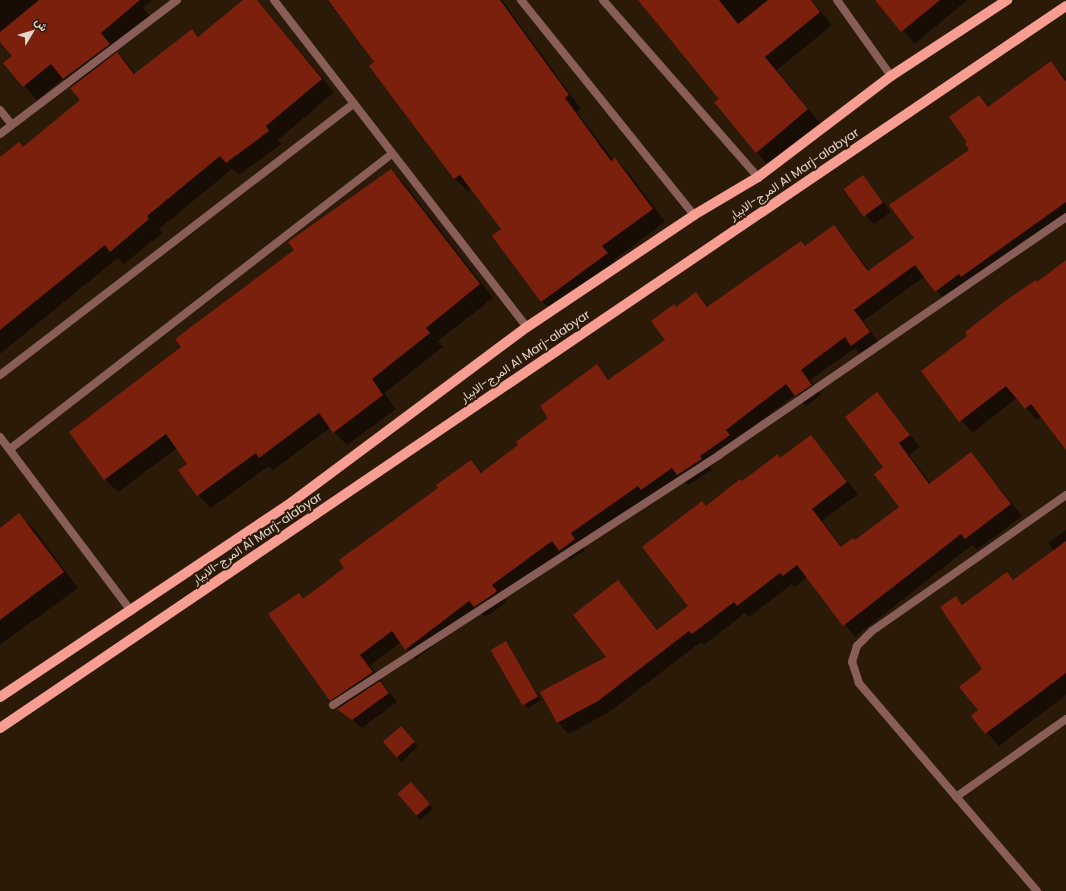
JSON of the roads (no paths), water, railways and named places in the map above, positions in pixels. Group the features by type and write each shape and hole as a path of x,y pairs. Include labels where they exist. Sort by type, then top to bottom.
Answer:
{"main road":[{"name":"المرج-الابيار Al Marj-alabyar","path":"0,697 131,611 292,502 527,327 694,215 758,177 890,76 1006,0"},
{"name":"المرج-الابيار Al Marj-alabyar","path":"0,728 1066,6"}],"street":[{"path":"0,134 177,0"},
{"path":"274,0 527,327"},
{"path":"521,0 694,215"},
{"path":"603,0 758,177"},
{"path":"837,0 890,76"},
{"path":"0,375 354,103"},
{"path":"0,110 12,125"},
{"path":"10,449 392,154"},
{"path":"333,705 719,454 1066,217"},
{"path":"0,437 131,611"},
{"path":"1037,891 860,683 852,662 857,646 872,631 1066,495"},
{"path":"956,797 1066,718"}]}
